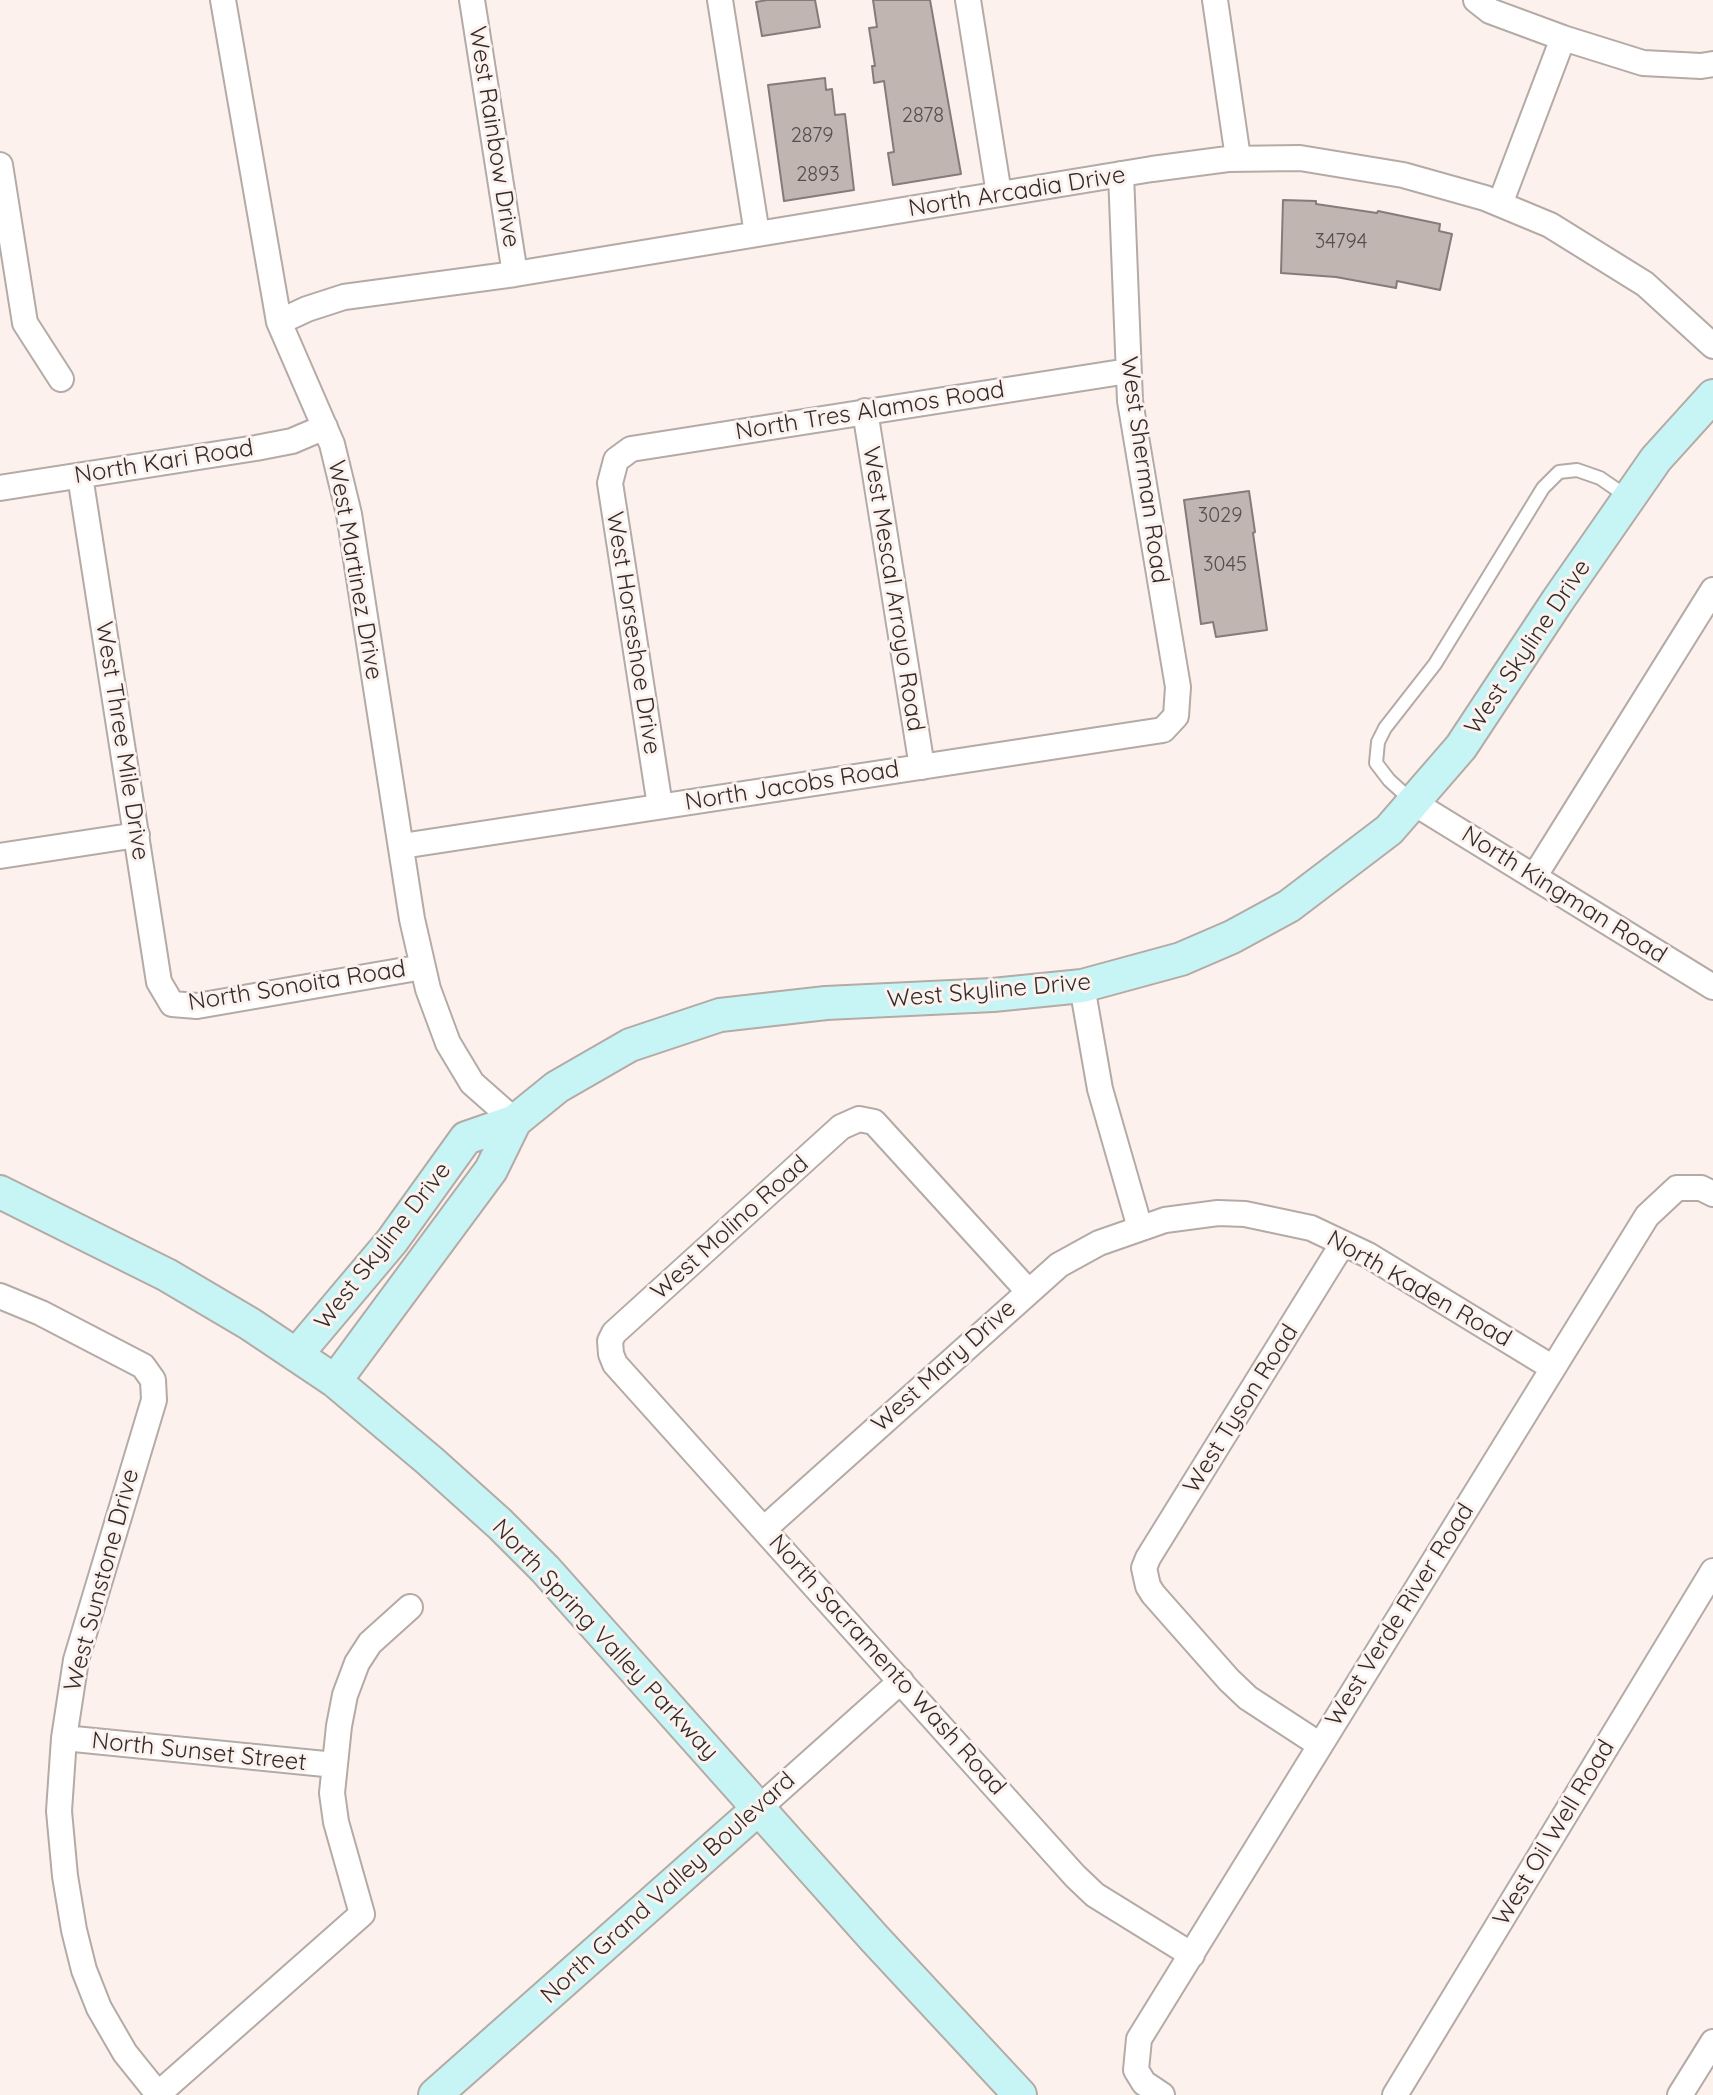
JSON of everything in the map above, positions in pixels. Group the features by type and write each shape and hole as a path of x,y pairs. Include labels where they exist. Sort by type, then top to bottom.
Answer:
{"street":[{"name":"West Martinez Drive","path":"223,0 279,322 332,444 349,514 412,919 428,989 448,1043 472,1083 515,1121"},
{"name":"West Rainbow Drive","path":"472,0 515,274"},
{"path":"720,0 757,234"},
{"path":"968,0 999,194"},
{"path":"1215,0 1238,158"},
{"path":"1476,0 1490,11 1643,63 1713,64"},
{"path":"1500,204 1563,38"},
{"name":"North Arcadia Drive","path":"279,322 344,297 515,274 1121,174 1238,158 1300,158 1403,175 1500,204 1550,225 1645,284 1713,346"},
{"path":"0,165 25,323 61,379"},
{"name":"West Sherman Road","path":"1121,174 1130,401 1178,687 1176,716"},
{"name":"North Tres Alamos Road","path":"616,460 631,449 1128,371"},
{"name":"West Skyline Drive","path":"296,1355 392,1241 466,1138 515,1121 557,1087 630,1045 720,1015 826,1003 993,995 1082,986 1181,959 1232,937 1289,906 1389,830 1461,747 1656,459 1713,396"},
{"name":"West Mescal Arroyo Road","path":"865,411 922,767"},
{"name":"North Kari Road","path":"0,488 292,441 325,427"},
{"name":"West Horseshoe Drive","path":"616,460 610,483 660,806"},
{"name":"West Three Mile Drive","path":"80,476 159,982 172,1004"},
{"path":"1534,877 1713,590"},
{"name":"North Jacobs Road","path":"402,846 1163,730 1176,716"},
{"name":"North Kingman Road","path":"1414,803 1713,987"},
{"path":"0,856 137,835"},
{"name":"North Sonoita Road","path":"172,1004 197,1006 423,967"},
{"path":"1082,986 1100,1089 1140,1228"},
{"name":"West Molino Road","path":"610,1346 614,1333 841,1127 859,1119 874,1122 1028,1291"},
{"name":"West Skyline Drive","path":"335,1381 491,1170 515,1121"},
{"name":"West Verde River Road","path":"1162,2095 1144,2083 1136,2070 1139,2039 1647,1216 1677,1188 1701,1188 1713,1194"},
{"name":"North Spring Valley Parkway","path":"0,1192 167,1275 250,1324 335,1381 430,1461 545,1569 874,1938 1020,2095"},
{"name":"North Kaden Road","path":"1140,1228 1192,1215 1245,1214 1311,1228 1368,1255 1553,1368"},
{"name":"West Mary Drive","path":"764,1529 1028,1291 1080,1251 1140,1228"},
{"name":"West Tyson Road","path":"1320,1745 1248,1698 1229,1680 1153,1594 1145,1577 1148,1558 1343,1243"},
{"name":"West Sunstone Drive","path":"0,1296 41,1313 143,1366 153,1380 154,1400 76,1660 64,1738 59,1811 65,1876 77,1943 99,2008 125,2053 158,2095"},
{"name":"North Sacramento Wash Road","path":"610,1346 615,1364 1095,1895 1192,1955"},
{"name":"West Oil Well Road","path":"1395,2095 1713,1571"},
{"path":"158,2095 362,1914 336,1822 332,1793 345,1695 357,1663 370,1643 410,1607"},
{"name":"North Grand Valley Boulevard","path":"435,2095 901,1681"},
{"name":"North Sunset Street","path":"64,1738 335,1765"},
{"path":"1680,2095 1713,2042"}],"lane":[{"path":"1414,803 1376,763 1378,742 1385,728 1435,664 1543,488 1559,472 1577,470 1600,478 1629,498"}],"building":[{"path":"815,0 820,27 762,36 756,2"},
{"path":"873,0 930,0 961,174 893,185 888,153 894,152 884,81 874,83 872,66 875,66 869,28 877,27"},
{"path":"825,78 826,90 832,89 835,115 845,114 854,190 784,201 768,85"},
{"path":"1283,200 1316,201 1316,204 1378,211 1440,224 1439,231 1452,234 1440,290 1397,281 1396,288 1336,277 1281,273"},
{"path":"1249,491 1267,630 1216,637 1213,622 1201,624 1184,500"}]}
